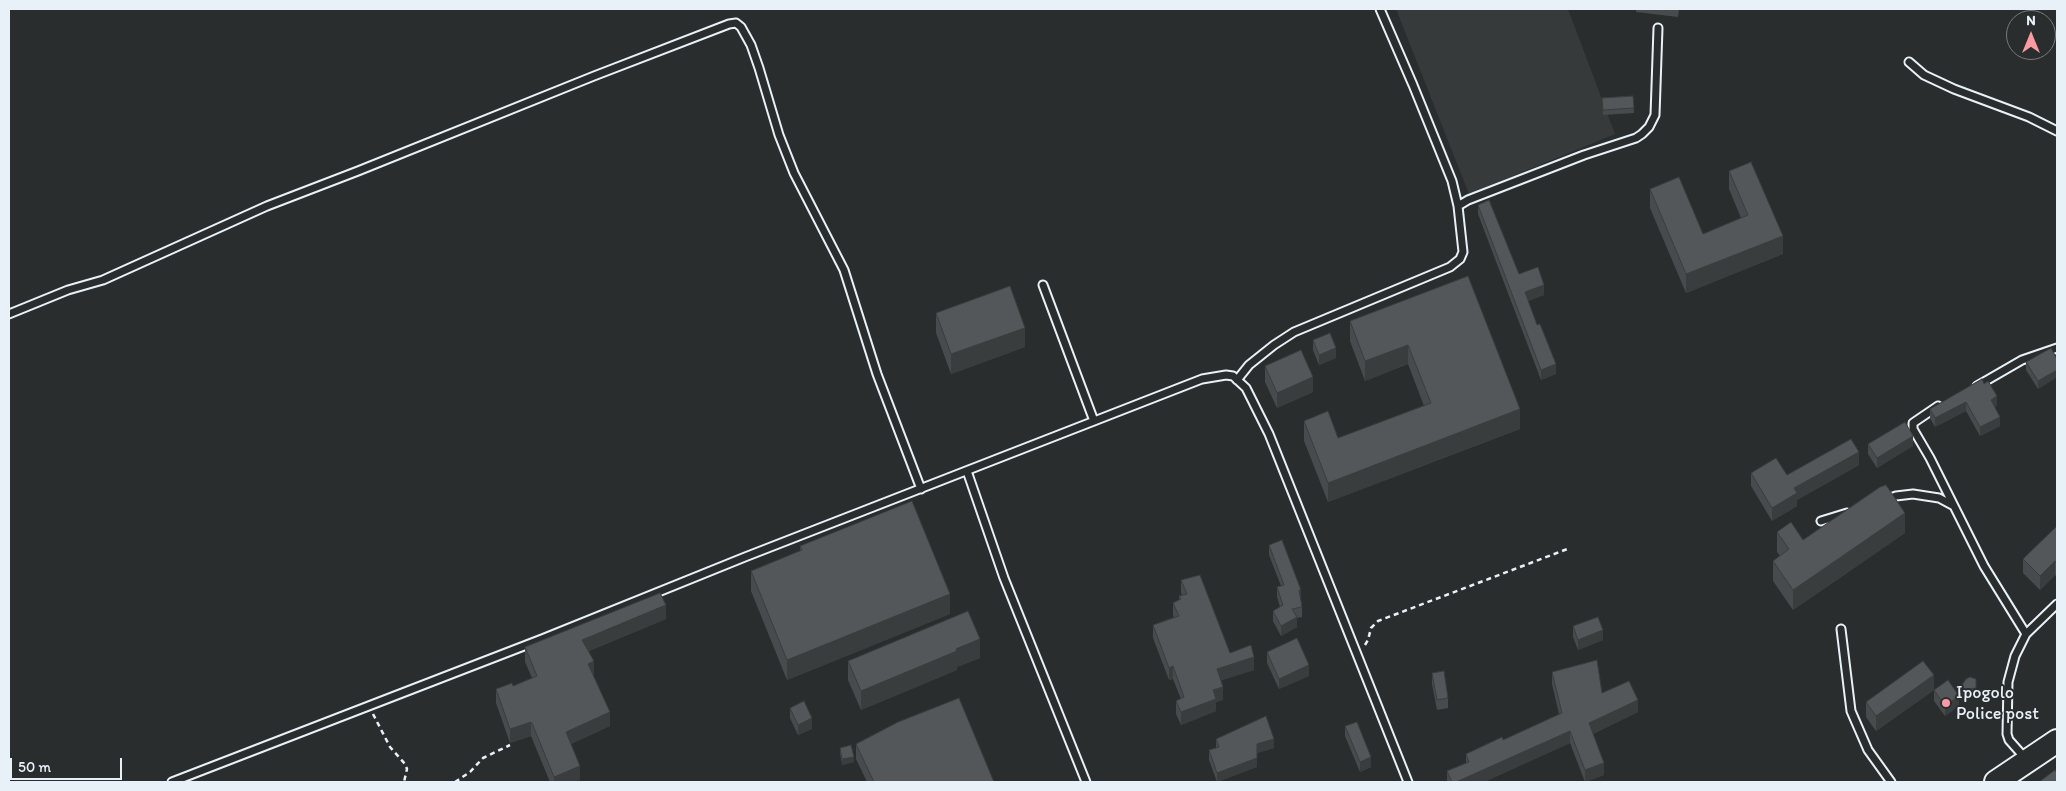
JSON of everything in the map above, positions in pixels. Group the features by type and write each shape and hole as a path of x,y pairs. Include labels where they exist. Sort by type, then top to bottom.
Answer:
{"highway":[{"path":"1996,782 2029,762 2057,741"}],"lane":[{"path":"1237,380 1249,365 1294,332 1450,267 1460,259 1463,252 1458,206 1452,181 1380,9"},
{"path":"9,314 61,292 97,282 141,264 267,206 594,76 729,24 736,23 741,27 754,52 779,135 794,173 844,270 877,374 922,488"},
{"path":"1458,206 1468,200 1584,155 1636,138 1642,134 1649,127 1655,115 1658,28"},
{"path":"1909,62 1924,75 1946,86 2029,117 2057,131"},
{"path":"1043,284 1094,421"},
{"path":"1969,390 2022,360 2057,348"},
{"path":"172,782 369,707 1202,379 1226,375 1233,376 1246,388 1269,434 1408,782"},
{"path":"1946,402 1913,423 1918,439 1930,458 1952,506 1984,566 2026,634"},
{"path":"967,471 1004,578 1086,782"},
{"path":"1877,503 1896,496 1913,494 1939,498 1952,506"},
{"path":"1821,522 1855,511"},
{"path":"2029,762 2008,740 2006,717 2008,682 2014,656 2026,634 2057,604"},
{"path":"1841,629 1851,711 1868,750 1891,782"}],"path":[{"path":"1356,652 1366,643 1371,628 1378,621 1570,548"},
{"path":"369,707 390,747 405,764 407,769 404,782"},
{"path":"455,782 470,772 483,758 510,745"}],"shaded area":[{"path":"1396,9 1568,9 1615,134 1469,194"}],"building":[{"path":"1633,96 1634,108 1603,110 1602,98"},
{"path":"1751,162 1783,236 1686,274 1650,189 1679,177 1703,234 1748,215 1729,171"},
{"path":"1489,200 1519,274 1538,267 1544,285 1525,292 1537,325 1540,324 1556,364 1541,370 1478,205"},
{"path":"1468,276 1520,409 1328,483 1304,421 1328,411 1338,438 1431,403 1408,345 1365,361 1350,321"},
{"path":"1010,286 1025,328 951,354 936,313"},
{"path":"1330,333 1336,348 1319,355 1313,340"},
{"path":"2051,348 2057,359 2057,370 2038,381 2026,362"},
{"path":"1301,350 1313,377 1277,393 1265,366"},
{"path":"1982,379 1984,384 1988,381 1997,396 1991,400 2000,417 1980,427 1966,402 1935,418 1930,409"},
{"path":"1905,422 1913,436 1877,458 1868,444"},
{"path":"1851,439 1859,452 1794,488 1797,493 1772,508 1751,473 1776,458 1787,475"},
{"path":"1886,485 1905,513 1793,590 1773,561 1789,549 1777,532 1791,522 1803,540 1880,487"},
{"path":"912,501 950,594 787,660 751,571 802,550 800,546"},
{"path":"2057,526 2057,564 2055,561 2040,576 2023,559"},
{"path":"1282,540 1301,590 1299,590 1302,607 1292,609 1297,617 1281,626 1273,611 1283,605 1277,587 1284,585 1269,545"},
{"path":"1200,575 1230,653 1251,645 1254,657 1217,669 1223,687 1213,690 1216,699 1181,712 1176,701 1184,697 1173,666 1169,668 1153,625 1179,616 1173,603 1181,599 1179,596 1187,594 1181,580"},
{"path":"660,593 666,605 582,640 594,661 588,664 610,712 566,732 580,766 554,777 532,723 510,729 496,689 512,683 513,686 537,676 525,647"},
{"path":"968,611 980,639 956,649 957,651 861,691 848,661"},
{"path":"1598,617 1603,630 1578,640 1573,626"},
{"path":"1297,638 1309,665 1279,679 1267,652"},
{"path":"1597,660 1602,693 1629,681 1638,700 1589,723 1604,763 1585,770 1570,731 1456,782 1452,782 1447,771 1469,762 1466,754 1502,737 1503,740 1562,713 1552,672"},
{"path":"1923,661 1934,675 1876,716 1866,702"},
{"path":"1444,671 1448,698 1437,700 1432,673"},
{"path":"1970,677 1976,679 1976,688 1958,691 1966,679"},
{"path":"1948,680 1959,696 1945,706 1934,690"},
{"path":"959,698 994,782 874,782 856,744 898,722"},
{"path":"804,701 812,718 798,725 790,708"},
{"path":"1266,716 1274,739 1257,744 1257,758 1217,773 1209,750 1219,747 1216,739"},
{"path":"1357,722 1371,757 1360,762 1345,726"},
{"path":"851,745 854,757 842,759 840,748"},
{"path":"2055,770 2057,782 2039,782"}],"place":[{"name":"Ipogolo Police post","path":"1946,703"}]}
